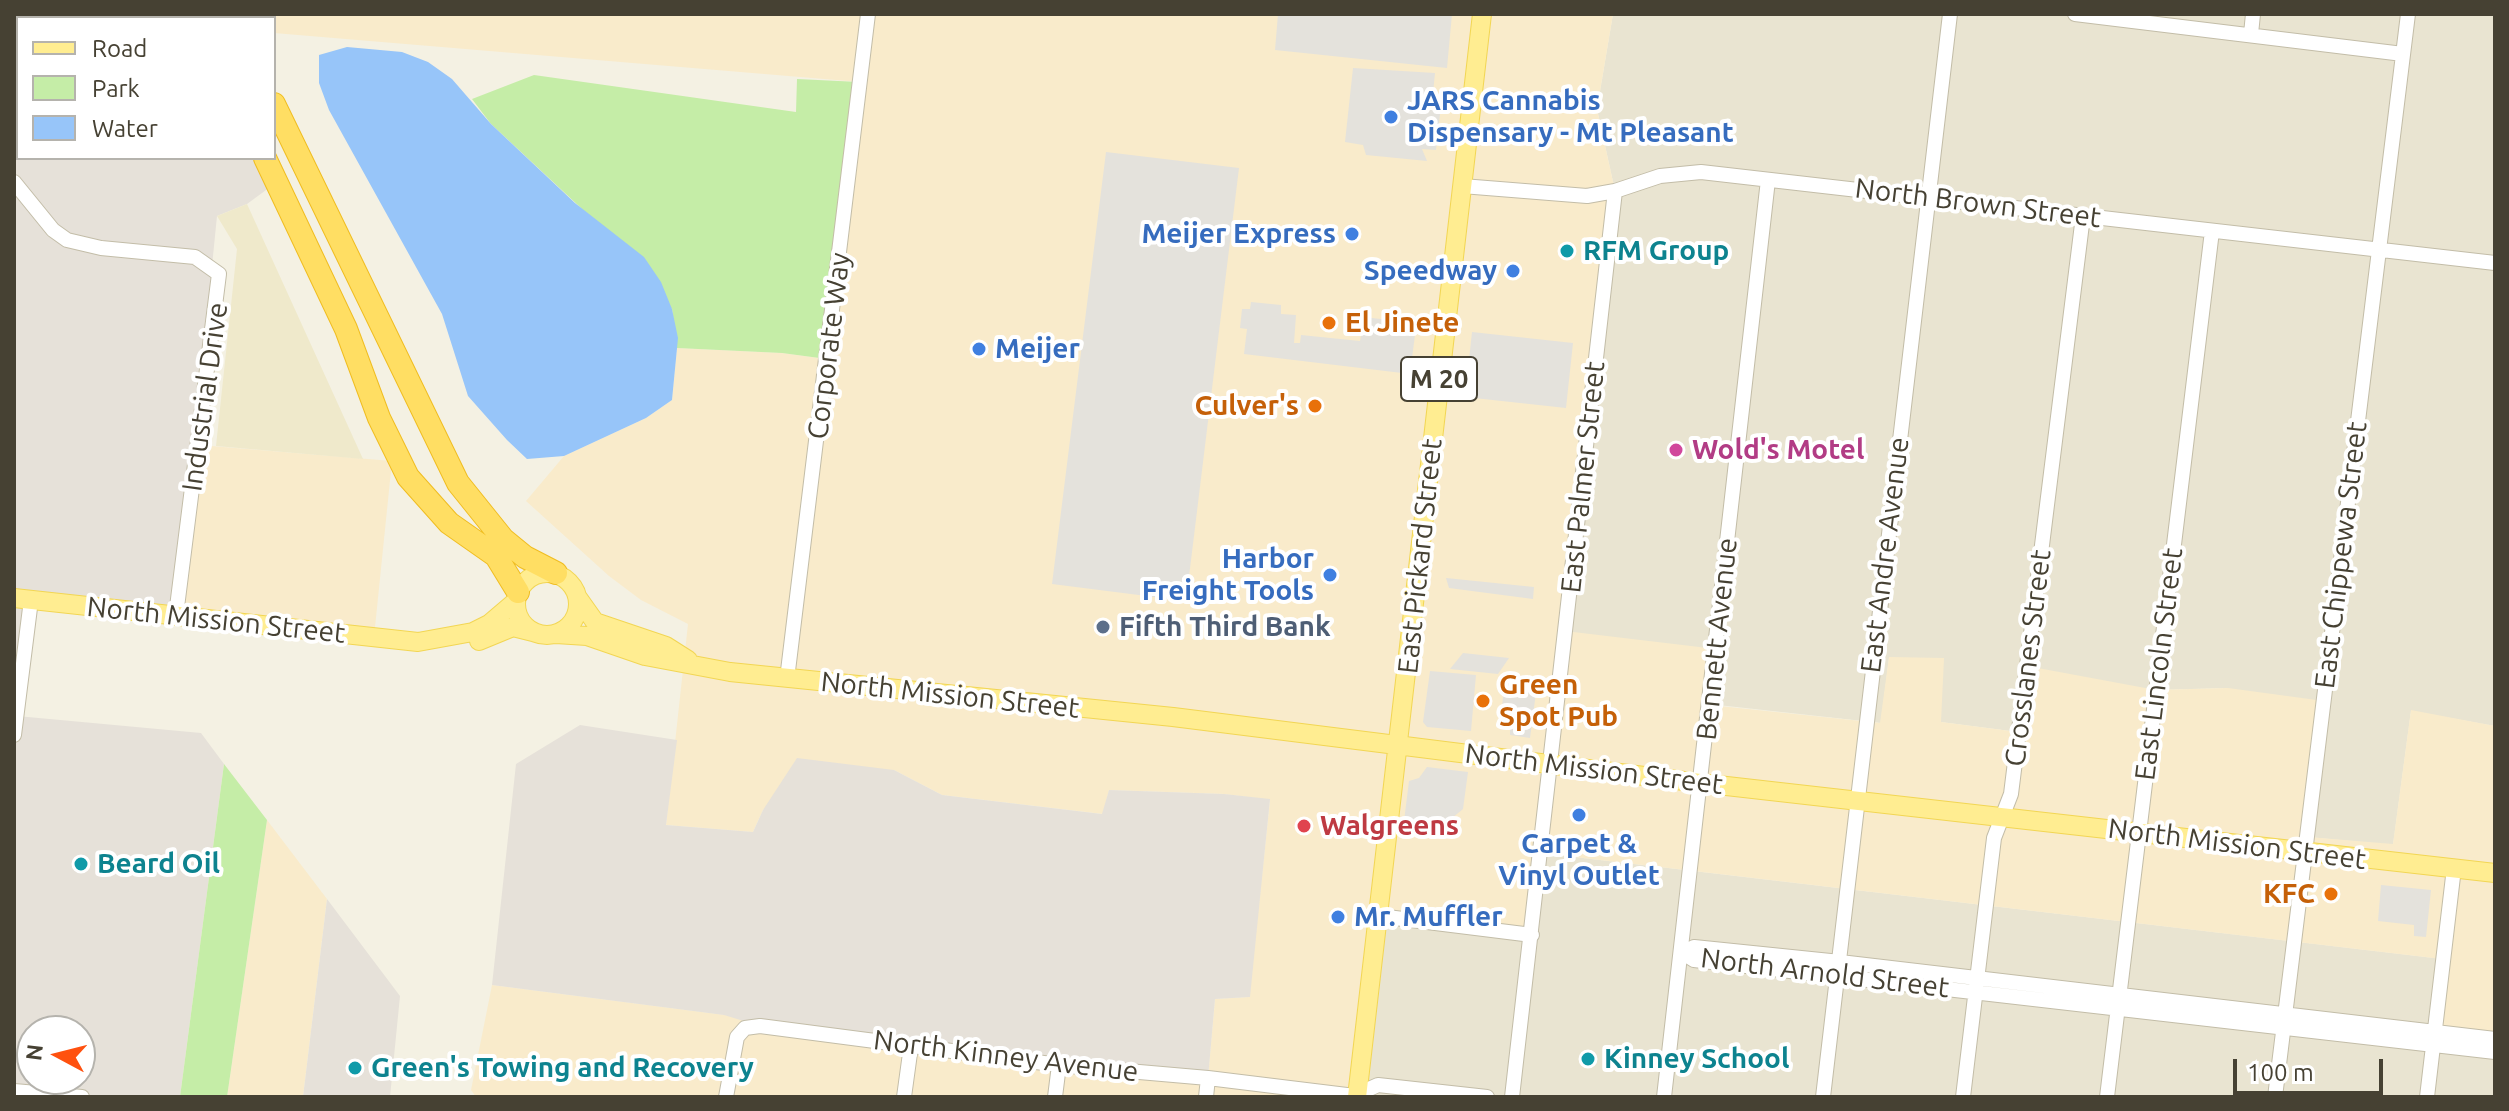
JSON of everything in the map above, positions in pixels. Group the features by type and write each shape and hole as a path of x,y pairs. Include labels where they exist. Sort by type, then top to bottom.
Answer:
{"highway":[{"path":"276,108 458,483 503,539 525,557 556,573"},
{"path":"266,160 346,329 399,461 437,512 496,556 517,596"}],"main road":[{"name":"East Pickard Street","path":"1359,1096 1482,14"},
{"name":"North Mission Street","path":"418,642 473,632 489,624 534,575 556,573 571,582 595,622 666,646 693,664"},
{"path":"517,596 520,620 533,632"},
{"path":"556,634 574,620 578,598"},
{"name":"North Mission Street","path":"23,599 418,642 449,648 474,643 513,627 533,632 587,636 638,654 787,679 1399,744 1700,783 2495,873"}],"street":[{"name":"Corporate Way","path":"787,679 868,14"},
{"name":"East Andre Avenue","path":"1823,1097 1950,14"},
{"path":"2075,14 2403,54"},
{"path":"2251,34 2253,14"},
{"name":"East Chippewa Street","path":"2275,1097 2408,14"},
{"name":"North Brown Street","path":"1462,186 1561,196 1615,191 1678,172 1927,196 2495,263"},
{"name":"Bennett Avenue","path":"1664,1097 1683,953 1768,180"},
{"name":"Industrial Drive","path":"14,182 53,230 67,240 101,248 195,257 219,274 176,615"},
{"name":"East Palmer Street","path":"1512,1097 1615,191"},
{"name":"Crosslanes Street","path":"1963,1097 1994,838 2011,794 2083,216"},
{"name":"East Lincoln Street","path":"2107,1097 2212,231"},
{"path":"14,735 23,599"},
{"path":"2427,1097 2454,868"},
{"path":"1379,916 1532,935"},
{"name":"North Arnold Street","path":"1683,953 1694,960 1839,970 2433,1038 2495,1052"},
{"name":"North Kinney Avenue","path":"726,1097 734,1047 745,1028 760,1026 1059,1065 1359,1096 1378,1085 1487,1097"},
{"name":"North Arnold Street","path":"2433,1038 2495,1039"},
{"path":"904,1097 911,1046"},
{"path":"1055,1097 1059,1065"},
{"path":"1206,1097 1208,1078"},
{"path":"14,1091 82,1097"}],"shaded area":[{"path":"14,14 181,14 182,16 16,16 16,160 266,160 277,182 247,204 217,216 212,266 219,274 176,615 14,596"},
{"path":"1278,14 1452,14 1447,68 1275,50"},
{"path":"1613,14 2495,14 2495,726 2411,711 2393,845 2307,837 2228,688 2156,690 2018,732 1941,722 1889,658 1881,723 1709,704 1565,631 1615,191 1597,109"},
{"path":"1613,14 1597,109 1615,191 1565,631 1716,649 1710,705 1880,723 1889,657 1944,658 1941,722 2018,732 2027,666 2156,690 2228,688 2324,701 2308,837 2393,844 2411,710 2495,726 2495,1042 2434,1031 2442,959 1541,853 1532,935 1379,917 1358,1097 476,1097 471,1090 492,985 1208,1077 1215,999 1249,997 1270,800 1224,794 1109,790 1103,814 942,795 894,770 763,810 753,832 666,825 688,624 641,600 609,576 526,501 564,456 646,418 672,400 677,348 782,353 827,359 860,82 276,33 276,16 232,16"},
{"path":"1353,68 1435,73 1432,103 1441,105 1436,150 1422,149 1427,161 1366,155 1363,145 1345,142"},
{"path":"1106,152 1239,168 1186,601 1052,584"},
{"path":"247,204 363,459 216,446 237,249 217,216"},
{"path":"1251,302 1281,305 1281,314 1296,315 1294,343 1300,343 1301,335 1360,341 1364,317 1405,322 1405,326 1416,327 1411,366 1402,366 1402,373 1244,354 1247,329 1240,328 1242,309 1250,309"},
{"path":"1472,332 1573,343 1566,408 1465,397"},
{"path":"199,445 392,461 374,637 176,615"},
{"path":"1446,578 1534,587 1533,599 1449,588"},
{"path":"14,598 31,600 17,716 201,733 224,764 180,1097 78,1095 96,1095 96,1015 16,1015 16,1088"},
{"path":"1463,653 1509,658 1498,674 1450,669"},
{"path":"1430,671 1476,675 1471,731 1427,727 1423,722"},
{"path":"1505,682 1537,685 1530,738 1510,735 1510,730 1499,729"},
{"path":"580,725 677,740 666,825 753,832 763,810 797,758 894,770 942,795 1102,814 1109,790 1224,794 1270,799 1250,997 1215,999 1208,1078 760,1026 724,1015 492,985 516,764"},
{"path":"1427,767 1468,772 1463,809 1435,832 1403,829 1409,781 1419,778"},
{"path":"267,820 327,899 303,1097 227,1097"},
{"path":"1540,853 2443,959 2495,1042 2495,1097 1358,1097 1379,916"},
{"path":"2381,885 2431,890 2426,937 2414,936 2414,925 2378,921"},
{"path":"327,899 400,996 390,1097 303,1097"}],"green space":[{"path":"534,75 796,112 797,79 859,82 827,359 782,353 677,348 672,309 596,222 491,124 472,99"},
{"path":"224,764 267,820 227,1097 180,1097"}],"water":[{"path":"347,47 402,52 428,62 452,79 491,124 575,203 644,257 661,282 672,309 678,338 672,400 646,418 564,456 527,459 507,440 468,396 442,314 329,110 319,83 319,55"}],"place":[{"name":"JARS Cannabis Dispensary - Mt Pleasant","path":"1391,117"},
{"name":"Meijer Express","path":"1352,234"},
{"name":"RFM Group","path":"1567,251"},
{"name":"Speedway","path":"1513,271"},
{"name":"El Jinete","path":"1329,323"},
{"name":"Meijer","path":"979,349"},
{"name":"Culver's","path":"1315,406"},
{"name":"Wold's Motel","path":"1676,450"},
{"name":"Harbor Freight Tools","path":"1330,575"},
{"name":"Fifth Third Bank","path":"1103,627"},
{"name":"Green Spot Pub","path":"1483,701"},
{"name":"Carpet & Vinyl Outlet","path":"1579,815"},
{"name":"Walgreens","path":"1304,826"},
{"name":"Beard Oil","path":"81,864"},
{"name":"KFC","path":"2331,894"},
{"name":"Mr. Muffler","path":"1338,917"},
{"name":"Kinney School","path":"1588,1059"},
{"name":"Green's Towing and Recovery","path":"355,1068"}]}
